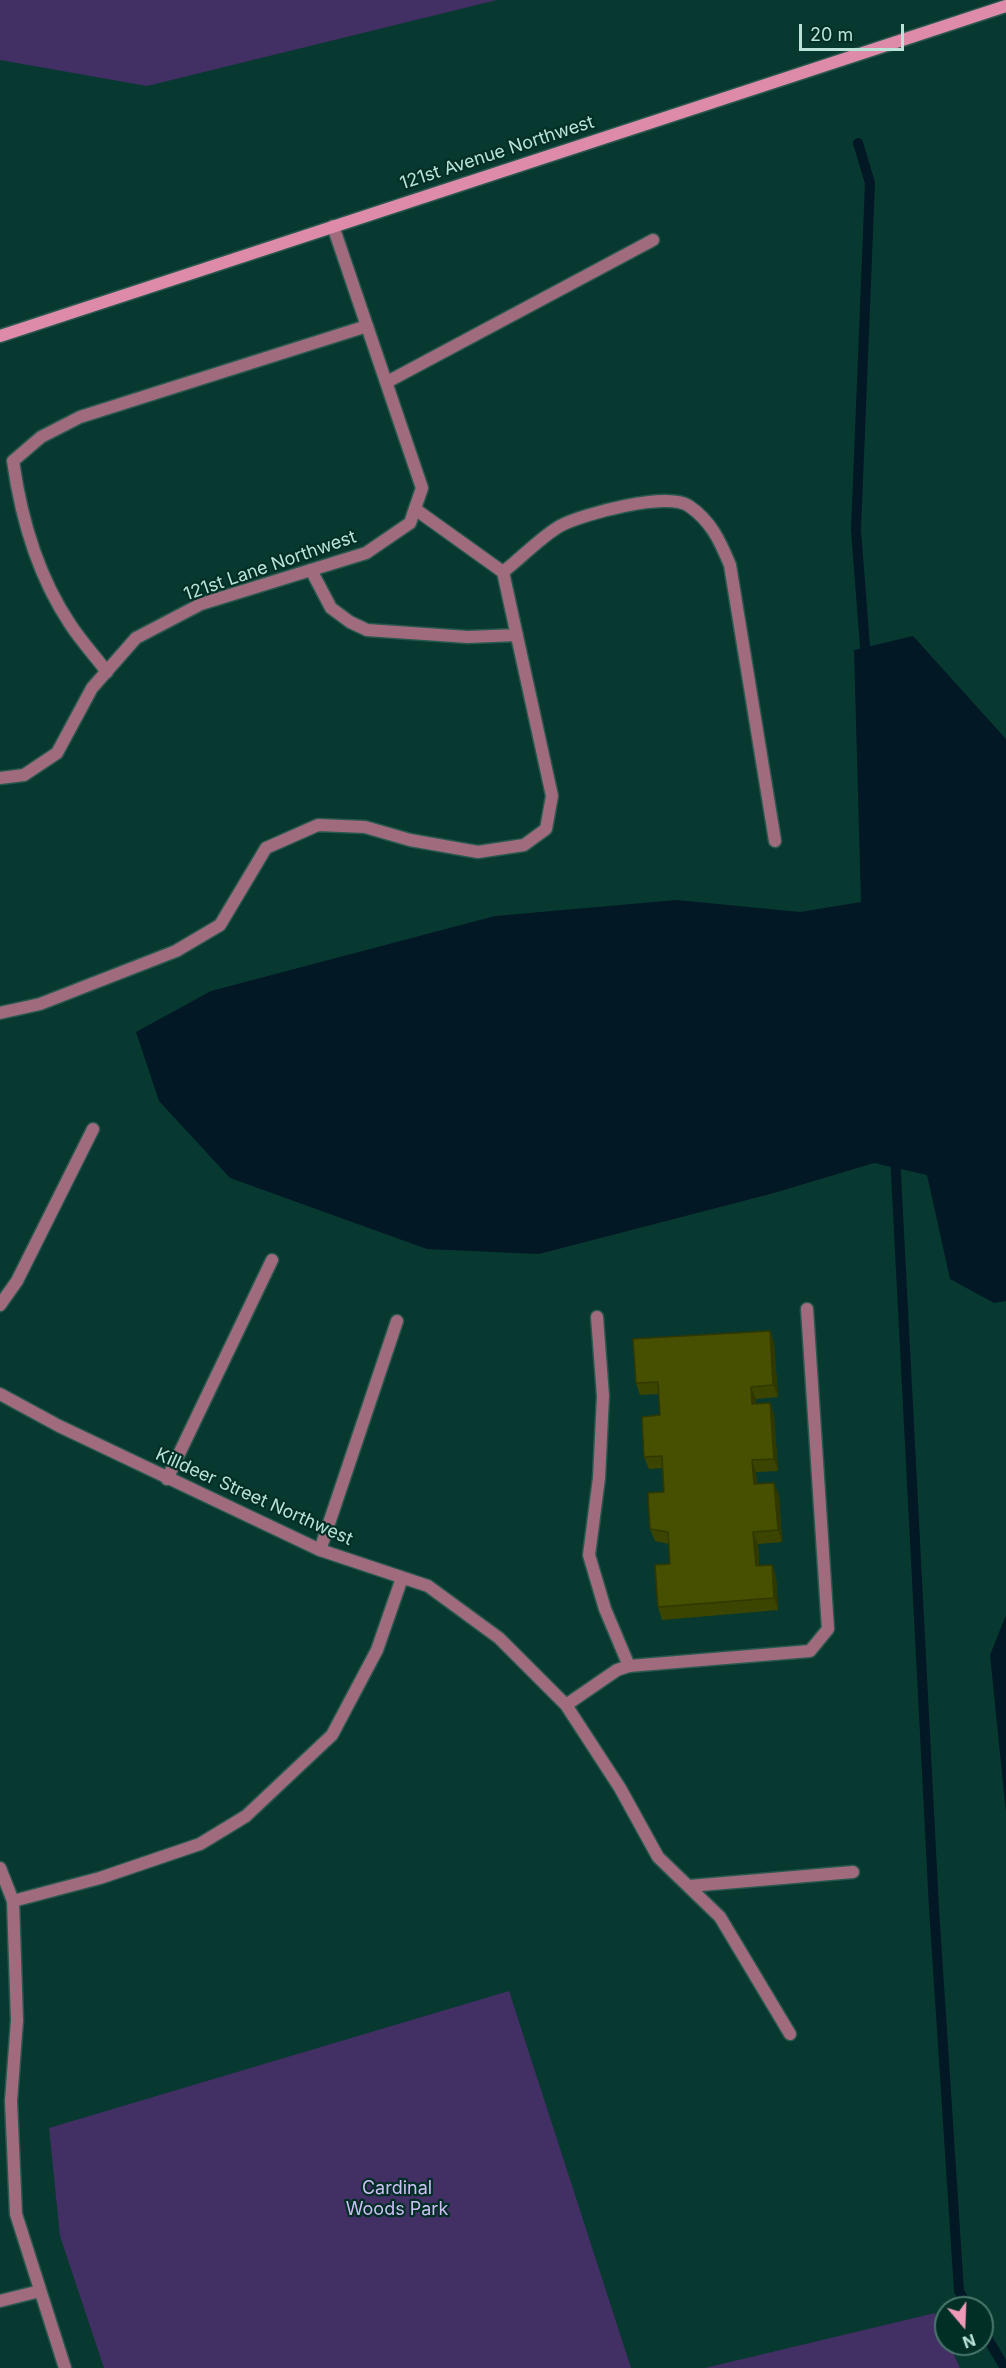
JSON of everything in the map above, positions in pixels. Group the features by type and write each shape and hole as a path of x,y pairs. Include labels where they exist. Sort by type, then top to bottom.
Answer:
{"street":[{"name":"121st Avenue Northwest","path":"0,336 1006,6"},
{"name":"121st Lane Northwest","path":"0,778 24,775 57,753 93,688 136,638 201,604 366,553 410,523 422,488 333,226"},
{"path":"387,382 653,240"},
{"path":"107,672 70,624 44,578 19,502 14,461 41,437 80,417 367,326"},
{"path":"503,572 560,526 620,506 671,500 688,504 716,532 730,565 775,841"},
{"path":"0,1013 40,1004 176,951 219,925 266,848 318,825 365,827 410,840 478,852 524,845 546,829 552,796 503,572 414,509"},
{"path":"311,570 331,608 350,622 368,630 468,637 517,635"},
{"path":"0,1305 17,1281 93,1129"},
{"path":"167,1479 272,1260"},
{"path":"566,1705 617,1670 629,1666 810,1651 828,1629 807,1309"},
{"path":"597,1317 603,1396 599,1478 589,1555 605,1609 629,1666"},
{"path":"320,1550 397,1321"},
{"name":"Killdeer Street Northwest","path":"0,1394 167,1479 320,1550 428,1586 499,1638 566,1705 620,1788 658,1857 720,1917 790,2034"},
{"path":"14,1901 100,1878 200,1844 246,1816 332,1735 377,1650 402,1578"},
{"path":"0,1868 14,1901 16,2020 11,2101 16,2214 65,2368"},
{"path":"688,1886 853,1872"},
{"path":"0,2301 40,2290"}],"green space":[{"path":"0,0 497,0 147,86 0,60"},
{"name":"Cardinal Woods Park","path":"509,1991 631,2368 104,2368 60,2236 49,2128"},
{"path":"934,2313 934,2356 954,2356 960,2368 705,2368"}],"water":[{"path":"913,636 1006,739 1006,1301 994,1303 950,1279 927,1175 874,1163 774,1193 539,1254 427,1249 230,1178 159,1101 136,1032 211,991 495,916 677,900 800,912 861,902 854,650"},
{"path":"1006,1615 1006,1813 990,1655"}],"building":[{"path":"770,1331 773,1385 751,1387 752,1404 770,1403 774,1459 752,1460 754,1484 774,1483 778,1530 753,1532 756,1566 772,1565 774,1598 658,1607 655,1565 670,1564 668,1532 650,1529 648,1493 664,1492 662,1456 644,1457 642,1417 660,1415 658,1382 636,1383 633,1339"}],"waterway":[{"path":"858,143 870,183 856,530 866,660"},
{"path":"895,1155 934,1908 959,2291 962,2296"},
{"path":"994,2349 1005,2368"}]}
